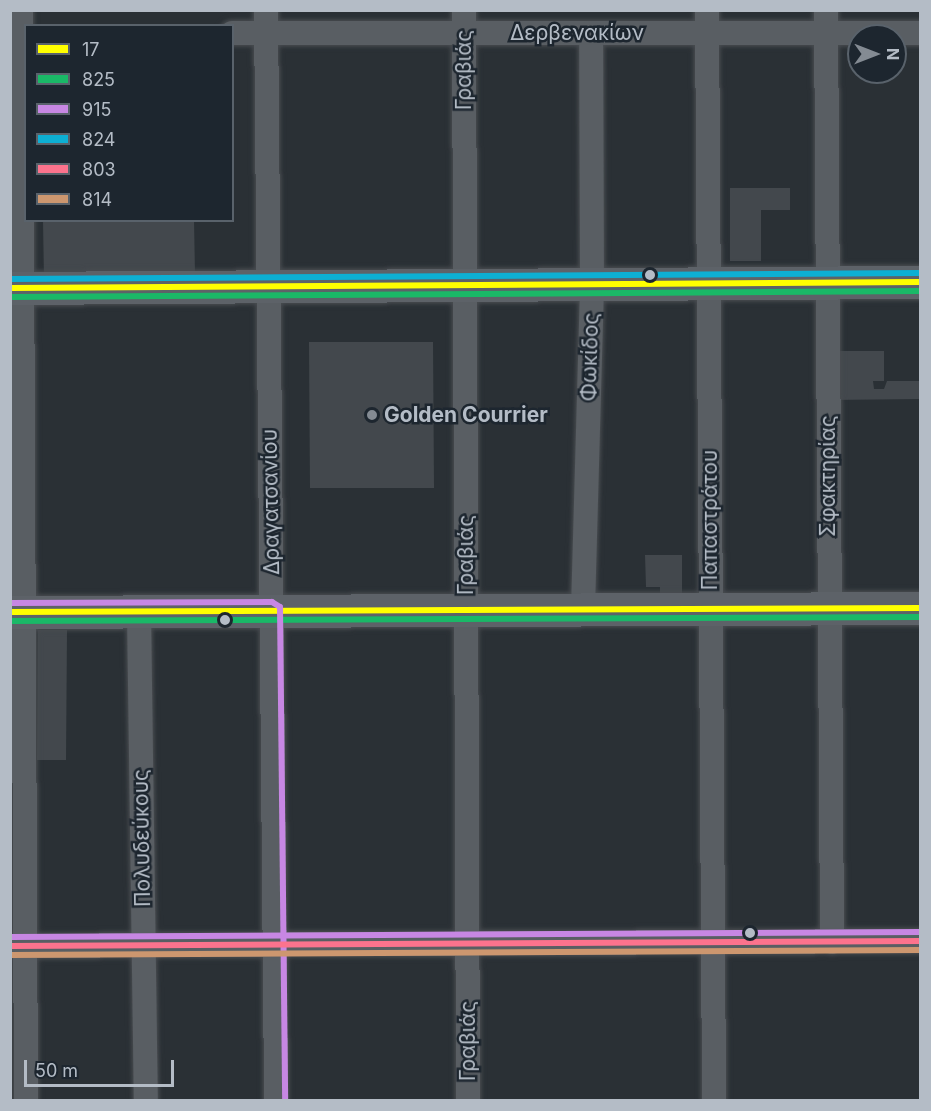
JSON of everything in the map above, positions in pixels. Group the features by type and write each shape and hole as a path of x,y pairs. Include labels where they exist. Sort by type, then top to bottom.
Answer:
{"street":[{"path":"21,10 17,288 18,946 26,1101"},
{"name":"Δερβενακίων","path":"234,32 266,22 464,22 591,33 707,22 826,22 921,33"},
{"name":"Δραγατσανίου","path":"266,22 276,1101"},
{"name":"Γραβιάς","path":"464,22 468,1101"},
{"name":"Παπαστράτου","path":"707,22 714,1101"},
{"name":"Σφακτηρίας","path":"826,22 832,942"},
{"name":"Φωκίδος","path":"583,609 592,284 591,33"},
{"path":"17,288 921,282"},
{"path":"18,612 921,608"},
{"name":"Πολυδεύκους","path":"139,612 146,1101"},
{"path":"18,946 921,941"}],"building":[{"path":"730,188 790,188 790,210 761,210 761,261 730,261"},
{"path":"43,222 194,222 195,274 44,279"},
{"name":"Golden Courrier","path":"309,342 433,342 434,488 310,488"},
{"path":"829,351 884,351 884,381 873,381 874,389 884,389 887,381 920,381 920,399 830,400"},
{"path":"645,555 682,555 682,605 660,605 660,587 646,587"},
{"path":"38,630 67,630 66,760 37,760"}],"transit line":[{"name":"824","path":"10,279 920,273"},
{"name":"17","path":"10,288 920,282"},
{"name":"825","path":"10,297 920,291"},
{"name":"915","path":"10,603 272,602 280,607 285,1100"},
{"name":"17","path":"10,612 920,608"},
{"name":"825","path":"10,621 920,617"},
{"name":"915","path":"10,937 920,932"},
{"name":"803","path":"10,946 920,941"},
{"name":"814","path":"10,955 920,950"}],"place":[{"name":"Golden Courrier","path":"372,415"}]}
